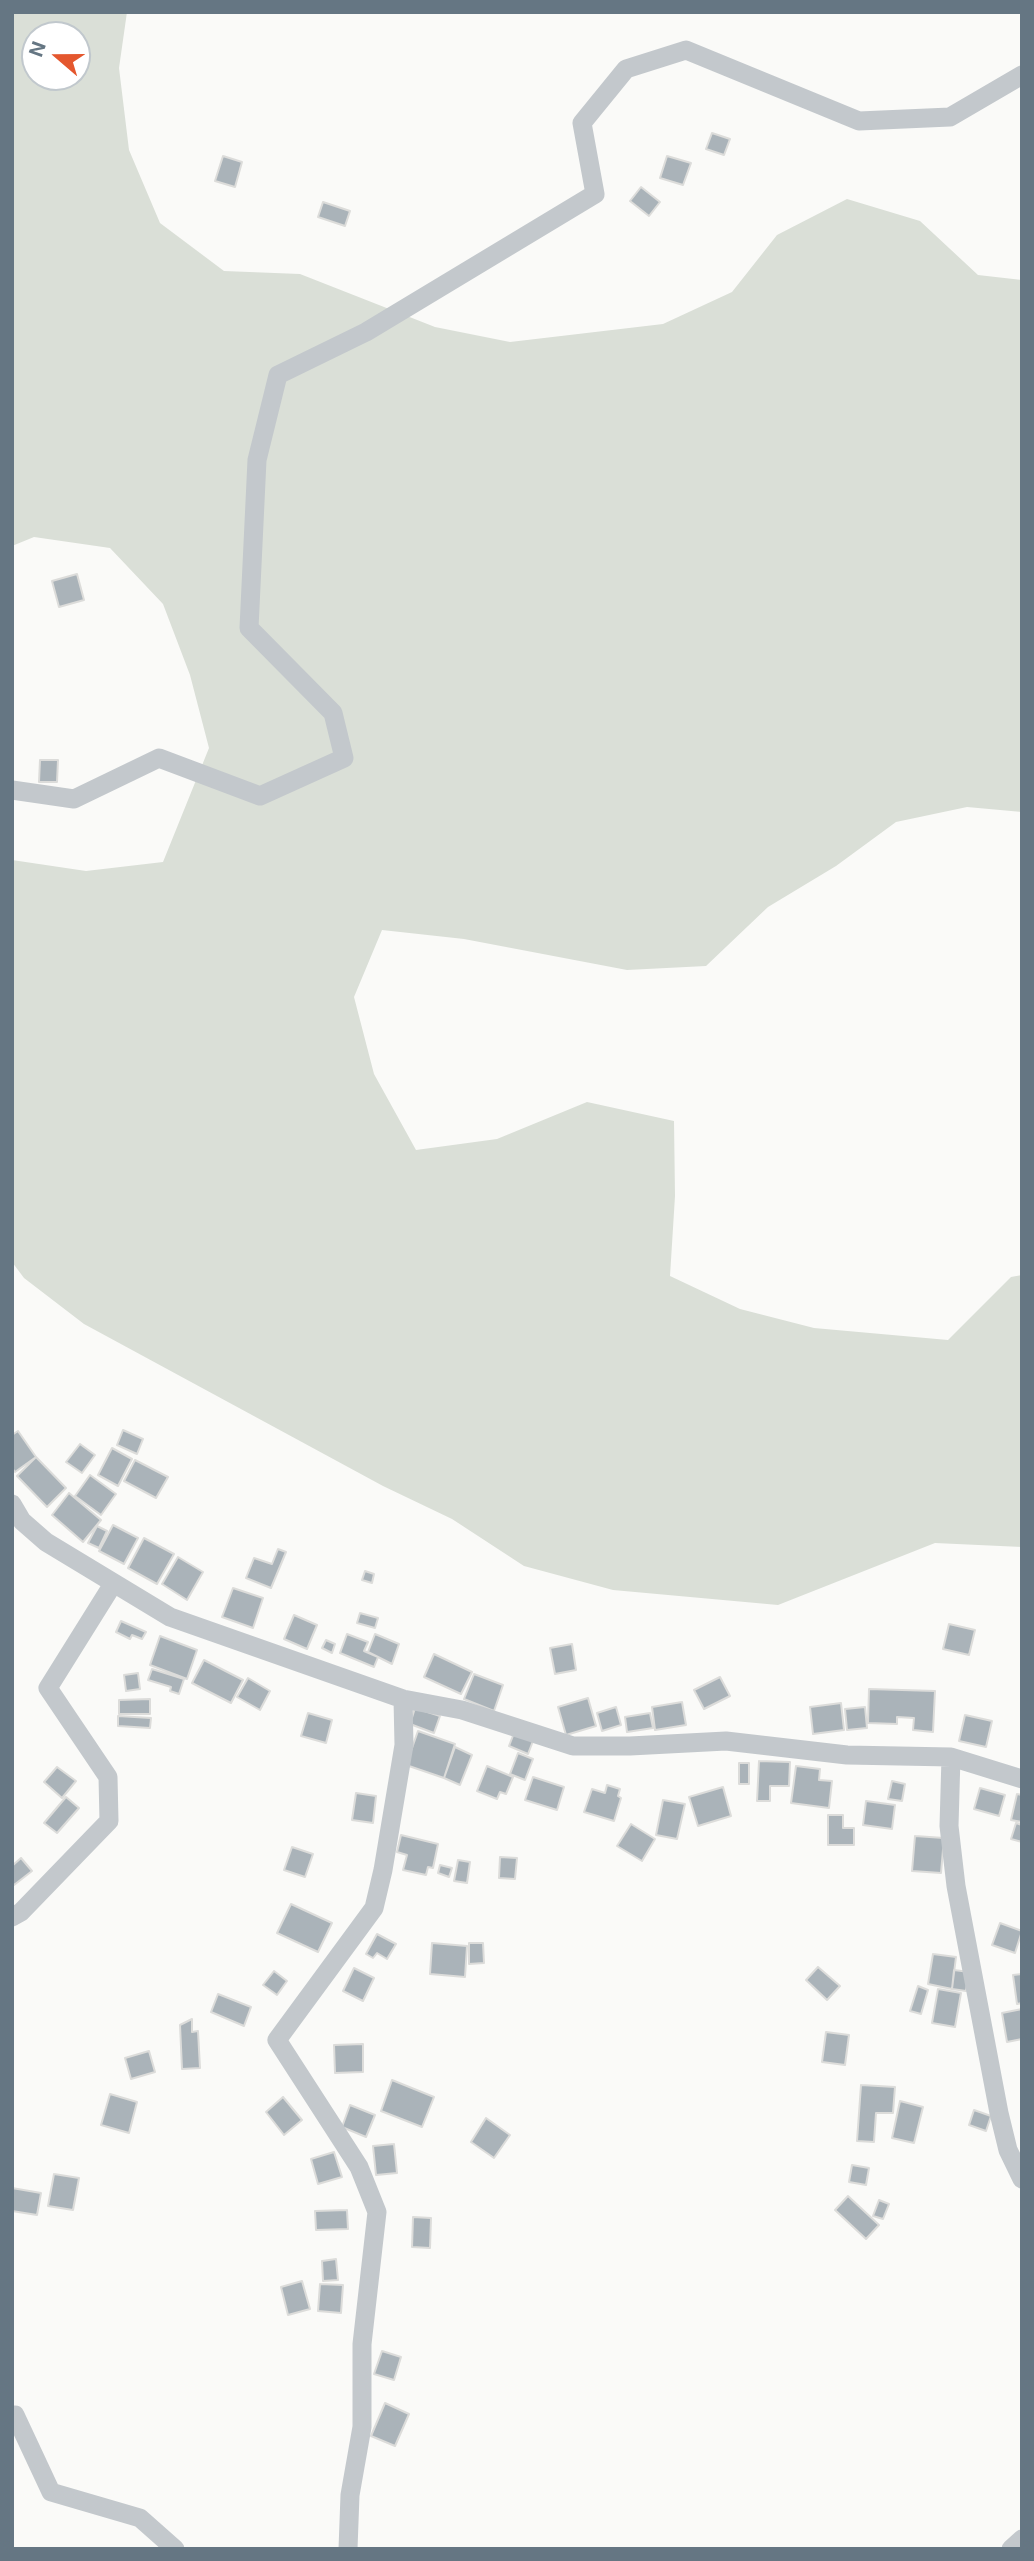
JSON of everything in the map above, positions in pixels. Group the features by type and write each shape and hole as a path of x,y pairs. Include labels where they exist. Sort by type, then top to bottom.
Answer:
{"street":[{"path":"12,790 74,799 159,758 260,796 344,758 333,713 249,628 257,460 278,375 366,332 595,194 582,123 626,69 686,50 859,121 950,117 1022,75"},
{"path":"16,1517 46,1542 170,1617 403,1699 462,1710 573,1746 726,1741 847,1755 951,1757 1022,1779"},
{"path":"12,1917 21,1912 108,1821 108,1776 48,1688 113,1584"},
{"path":"348,2549 350,2495 362,2427 362,2344 377,2212 359,2167 277,2040 374,1908 404,1745 403,1699"},
{"path":"951,1757 949,1826 956,1886 999,2113 1009,2150 1022,2179"},
{"path":"12,2415 15,2415 51,2492 140,2518 175,2549"},
{"path":"1011,2549 1022,2539"}],"shaded area":[{"path":"12,12 127,12 119,68 129,150 160,223 224,271 300,274 435,327 510,342 663,324 732,292 777,235 847,199 920,221 978,275 1022,280 1022,812 967,807 896,822 836,866 768,907 706,966 627,970 464,939 382,930 354,997 374,1074 416,1150 497,1139 587,1102 674,1121 675,1196 670,1276 740,1309 814,1328 948,1340 1011,1277 1022,1275 1022,1547 935,1543 778,1605 613,1590 524,1566 452,1519 383,1486 84,1324 24,1278 12,1262 12,860 86,871 163,862 209,748 190,675 163,604 110,548 34,537 12,546"}],"building":[{"path":"712,133 730,139 724,155 706,149"},
{"path":"223,156 242,162 235,187 215,181"},
{"path":"667,156 691,163 683,185 660,178"},
{"path":"641,187 660,202 649,216 630,201"},
{"path":"323,202 350,211 345,226 318,217"},
{"path":"77,574 84,600 59,607 52,581"},
{"path":"40,760 58,760 57,782 39,782"},
{"path":"123,1430 143,1439 137,1454 117,1445"},
{"path":"18,1431 36,1457 15,1472 12,1468 12,1435"},
{"path":"80,1444 95,1455 82,1473 66,1462"},
{"path":"112,1448 132,1459 118,1486 98,1475"},
{"path":"36,1457 66,1488 47,1507 17,1476"},
{"path":"135,1460 168,1477 156,1498 124,1481"},
{"path":"90,1475 116,1494 101,1515 75,1496"},
{"path":"69,1493 101,1520 83,1542 52,1515"},
{"path":"113,1525 138,1538 124,1564 99,1551"},
{"path":"97,1526 107,1531 99,1548 88,1543"},
{"path":"144,1538 174,1554 157,1584 128,1568"},
{"path":"278,1549 286,1552 271,1588 246,1578 254,1558 272,1564"},
{"path":"178,1557 203,1572 187,1600 162,1584"},
{"path":"365,1571 374,1574 372,1583 362,1580"},
{"path":"233,1588 263,1598 253,1628 222,1617"},
{"path":"360,1613 378,1618 375,1628 357,1623"},
{"path":"294,1615 317,1625 307,1649 284,1639"},
{"path":"121,1621 146,1632 142,1639 132,1635 130,1639 116,1632"},
{"path":"949,1624 975,1630 969,1655 943,1649"},
{"path":"347,1634 368,1642 364,1651 378,1657 374,1667 340,1653"},
{"path":"375,1634 399,1644 392,1664 368,1652"},
{"path":"160,1636 197,1650 187,1679 150,1665"},
{"path":"326,1640 335,1644 332,1653 322,1648"},
{"path":"572,1644 576,1670 555,1674 550,1648"},
{"path":"434,1654 472,1672 461,1694 424,1677"},
{"path":"204,1660 243,1680 231,1703 192,1683"},
{"path":"152,1669 184,1679 179,1694 170,1691 171,1687 148,1680"},
{"path":"138,1673 140,1689 126,1691 124,1675"},
{"path":"474,1674 503,1685 494,1711 464,1699"},
{"path":"720,1677 730,1696 704,1709 694,1690"},
{"path":"248,1678 270,1691 260,1710 237,1697"},
{"path":"869,1689 935,1691 933,1732 913,1730 914,1718 897,1717 897,1724 868,1723"},
{"path":"588,1698 596,1726 566,1735 558,1707"},
{"path":"150,1699 150,1714 119,1714 119,1700"},
{"path":"682,1702 686,1725 655,1730 652,1707"},
{"path":"841,1703 844,1730 813,1734 810,1707"},
{"path":"616,1707 621,1725 602,1731 597,1713"},
{"path":"865,1707 867,1728 847,1730 845,1709"},
{"path":"415,1708 440,1716 434,1733 410,1724"},
{"path":"308,1713 332,1720 326,1743 301,1736"},
{"path":"650,1713 653,1728 627,1732 625,1717"},
{"path":"965,1715 992,1721 986,1747 959,1741"},
{"path":"118,1716 151,1718 150,1728 118,1726"},
{"path":"418,1731 455,1744 444,1778 406,1765"},
{"path":"514,1733 533,1741 528,1754 509,1746"},
{"path":"455,1747 472,1755 460,1785 444,1778"},
{"path":"518,1753 533,1759 525,1780 510,1774"},
{"path":"759,1761 790,1762 789,1786 770,1786 770,1801 757,1801"},
{"path":"739,1763 749,1763 749,1784 739,1784"},
{"path":"487,1766 513,1777 506,1794 500,1792 497,1799 477,1791"},
{"path":"796,1766 820,1769 819,1780 832,1781 829,1808 791,1803"},
{"path":"57,1767 76,1781 62,1798 44,1782"},
{"path":"533,1777 564,1787 557,1810 525,1800"},
{"path":"892,1781 905,1784 902,1801 888,1799"},
{"path":"607,1785 620,1789 618,1796 621,1798 614,1821 584,1812 592,1789 605,1793"},
{"path":"723,1787 731,1816 698,1826 689,1797"},
{"path":"980,1788 1005,1795 999,1816 974,1809"},
{"path":"356,1793 376,1796 373,1823 352,1820"},
{"path":"1017,1794 1022,1795 1022,1822 1011,1820"},
{"path":"66,1797 79,1808 57,1833 44,1823"},
{"path":"663,1800 685,1804 677,1839 656,1835"},
{"path":"866,1801 895,1805 892,1829 863,1825"},
{"path":"828,1815 843,1815 843,1828 854,1828 854,1845 828,1845"},
{"path":"1016,1823 1022,1825 1022,1842 1011,1839"},
{"path":"631,1824 655,1839 642,1861 617,1846"},
{"path":"401,1835 438,1844 433,1868 428,1867 426,1875 403,1870 407,1855 397,1852"},
{"path":"915,1836 944,1838 941,1873 912,1871"},
{"path":"292,1847 313,1854 305,1877 284,1870"},
{"path":"500,1857 517,1858 515,1879 499,1878"},
{"path":"21,1858 32,1871 14,1885 12,1866"},
{"path":"458,1860 470,1862 467,1883 454,1881"},
{"path":"440,1865 452,1868 449,1877 438,1873"},
{"path":"291,1904 332,1923 318,1952 277,1933"},
{"path":"1000,1923 1022,1931 1015,1953 992,1945"},
{"path":"377,1934 396,1944 387,1959 377,1953 373,1958 366,1954"},
{"path":"432,1943 467,1946 465,1977 430,1974"},
{"path":"469,1943 483,1943 484,1963 469,1964"},
{"path":"933,1954 956,1957 952,1989 928,1984"},
{"path":"818,1967 840,1986 827,2000 806,1980"},
{"path":"354,1968 374,1978 363,2001 343,1991"},
{"path":"954,1970 969,1972 966,1991 952,1989"},
{"path":"274,1971 287,1981 277,1995 263,1985"},
{"path":"1022,1974 1022,2003 1017,2004 1013,1975"},
{"path":"918,1986 928,1990 921,2014 910,2011"},
{"path":"938,1989 961,1993 955,2027 932,2023"},
{"path":"218,1994 251,2007 244,2026 211,2012"},
{"path":"1022,2009 1022,2039 1007,2042 1002,2013"},
{"path":"192,2019 192,2032 198,2031 200,2068 182,2069 180,2025"},
{"path":"826,2032 849,2035 845,2065 822,2062"},
{"path":"363,2044 363,2072 335,2073 334,2045"},
{"path":"149,2051 155,2072 131,2079 125,2058"},
{"path":"392,2080 434,2097 422,2127 381,2111"},
{"path":"861,2085 895,2087 893,2113 876,2113 874,2142 857,2141"},
{"path":"110,2094 137,2102 129,2133 101,2125"},
{"path":"283,2097 302,2120 284,2135 266,2112"},
{"path":"900,2101 923,2107 914,2143 892,2138"},
{"path":"350,2105 375,2115 366,2137 342,2127"},
{"path":"974,2110 991,2116 986,2131 969,2125"},
{"path":"486,2118 510,2135 494,2158 471,2142"},
{"path":"394,2144 397,2173 376,2175 373,2146"},
{"path":"334,2152 342,2177 318,2184 311,2159"},
{"path":"852,2165 869,2168 866,2185 849,2182"},
{"path":"54,2174 79,2178 73,2210 48,2206"},
{"path":"12,2188 41,2193 37,2215 12,2211"},
{"path":"848,2196 879,2225 866,2239 835,2210"},
{"path":"879,2200 889,2204 883,2219 873,2216"},
{"path":"347,2210 348,2229 316,2230 315,2211"},
{"path":"413,2217 431,2218 430,2248 412,2247"},
{"path":"336,2259 338,2280 323,2281 322,2261"},
{"path":"302,2281 310,2309 288,2315 281,2287"},
{"path":"320,2284 343,2285 341,2313 318,2311"},
{"path":"382,2351 401,2357 394,2380 374,2374"},
{"path":"385,2403 409,2414 395,2446 371,2436"}]}
